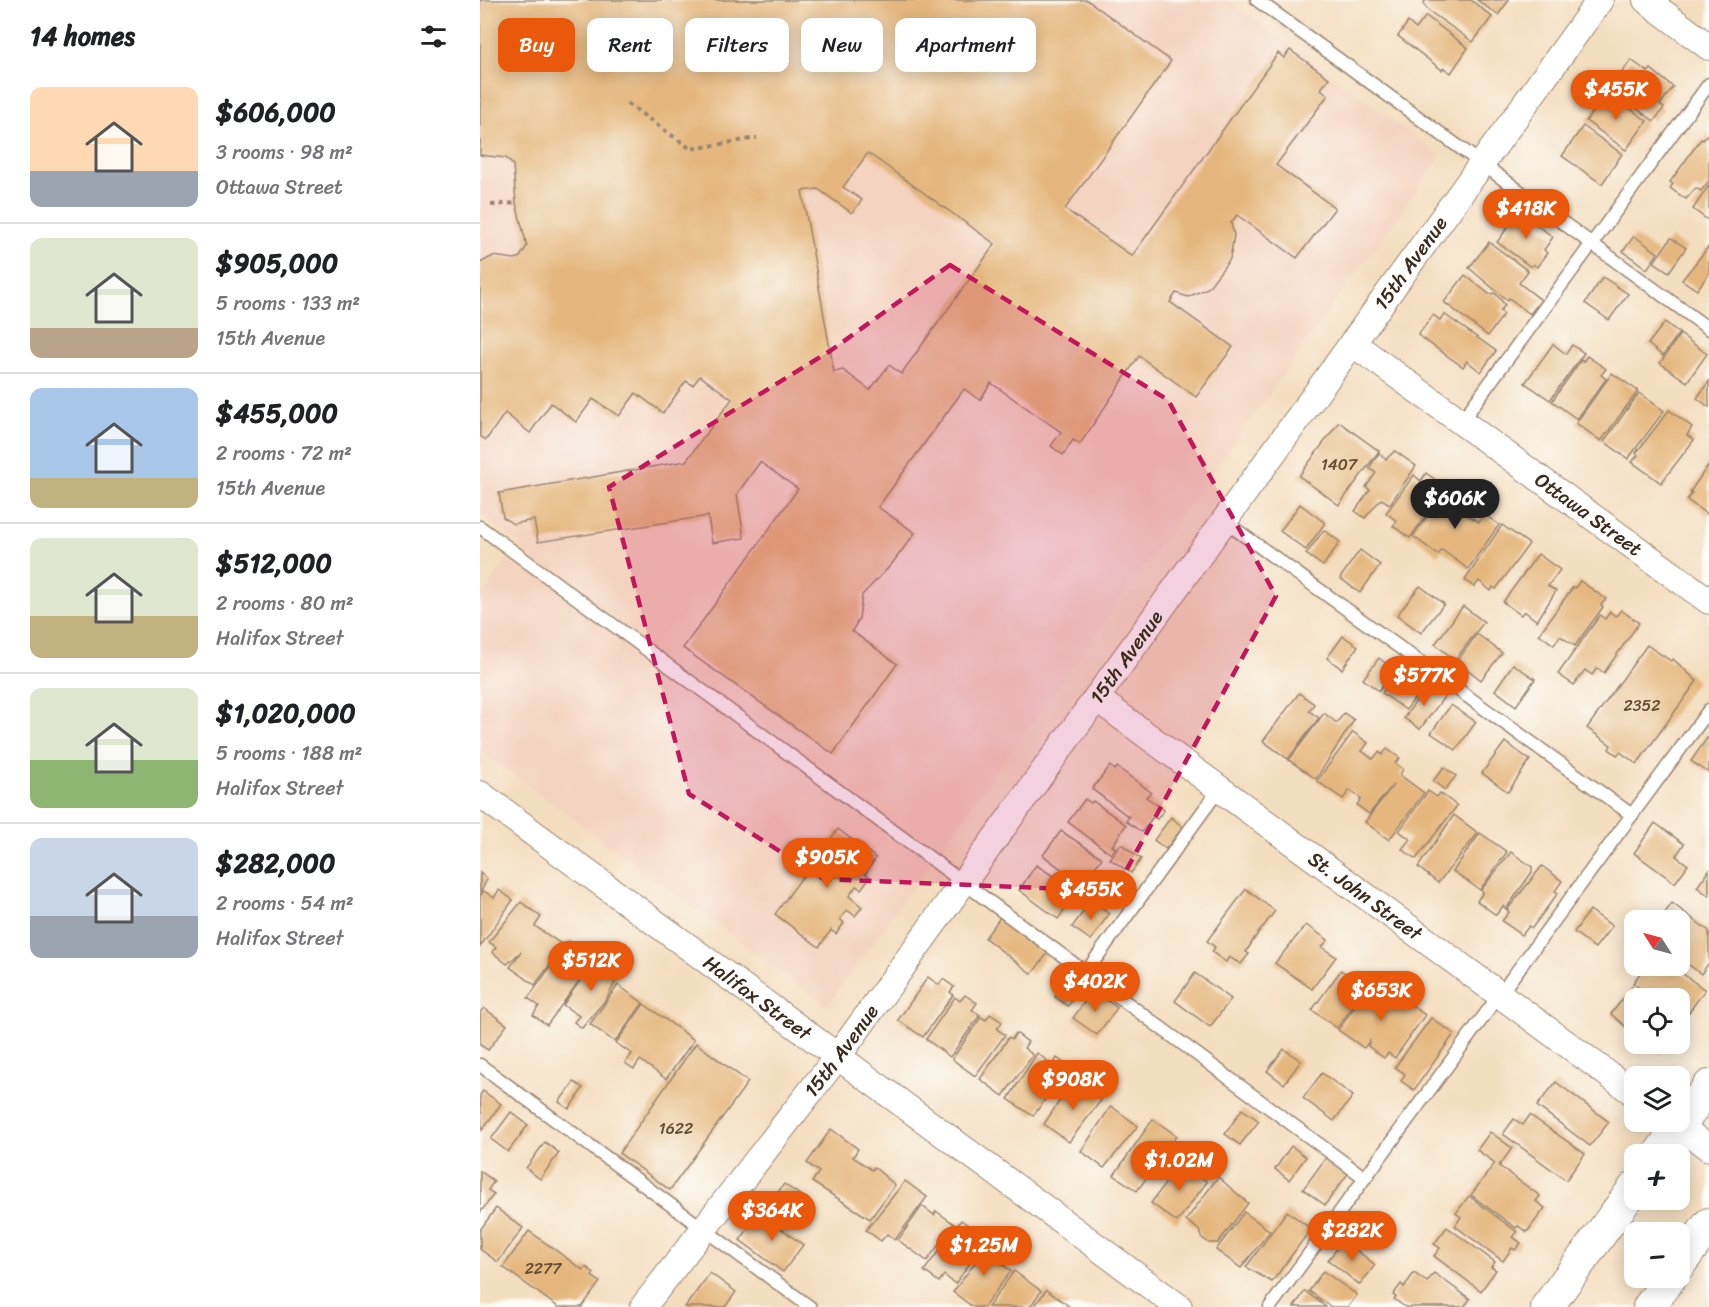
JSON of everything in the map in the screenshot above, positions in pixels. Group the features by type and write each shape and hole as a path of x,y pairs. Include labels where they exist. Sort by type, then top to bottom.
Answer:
{"street":[{"name":"15th Avenue","path":"643,1307 837,1056 1600,0"},
{"path":"1646,0 1709,47"},
{"name":"Ottawa Street","path":"1352,343 1709,601"},
{"name":"St. John Street","path":"1096,698 1624,1086"},
{"name":"Halifax Street","path":"480,794 1179,1307"},
{"path":"1690,1108 1709,1086"},
{"path":"1687,1132 1709,1148"},
{"path":"1547,1307 1624,1202"},
{"path":"1690,1250 1709,1224"},
{"path":"1648,1307 1662,1288"}],"lane":[{"path":"1257,0 1709,329"},
{"path":"1461,422 1709,84"},
{"path":"1224,521 1632,815"},
{"path":"480,527 1365,1178"},
{"path":"1270,1307 1709,710"},
{"path":"1086,972 1220,788"},
{"path":"480,1065 810,1307"}],"path":[{"path":"627,103 691,149 757,138"},
{"path":"491,205 516,202"}],"highlighted area":[{"path":"950,265 1168,400 1276,596 1115,891 824,879 689,794 609,487 830,351"}],"shaded area":[{"path":"480,0 1228,0 1441,156 827,1006 480,750 480,598 520,543 480,513"}],"building":[{"path":"480,0 1087,0 1171,61 1065,209 1132,256 1278,53 1284,58 1290,50 1329,78 1321,89 1328,95 1276,165 1335,208 1297,258 1237,215 1231,223 1234,235 1230,259 1208,288 1188,297 1176,293 1170,302 1233,347 1196,397 1139,356 1080,444 1073,440 1063,455 1051,446 1061,432 991,383 980,400 964,389 878,507 915,533 891,565 862,595 859,619 852,631 897,664 833,754 683,648 798,489 760,462 737,494 744,538 712,543 708,516 538,542 534,520 513,524 503,517 499,493 686,461 732,399 700,376 693,385 686,381 663,413 636,393 619,416 593,399 576,422 551,403 530,433 505,413 486,440 480,436 480,263 493,256 515,259 520,257 527,246 516,203 513,165 506,158 480,155","holes":["868,153 995,244 901,374 889,365 870,390 843,370 834,372 802,191 818,189 852,213 862,200 843,187"]},
{"path":"1426,0 1471,0 1492,17 1473,42 1429,11 1423,4"},
{"path":"1477,0 1509,0 1498,15"},
{"path":"1426,16 1468,48 1451,73 1444,68 1442,70 1398,36 1408,22 1416,29"},
{"path":"1631,60 1648,72 1651,69 1673,87 1660,105 1664,108 1654,121 1610,89"},
{"path":"1607,92 1647,121 1626,150 1586,121"},
{"path":"1583,126 1622,154 1602,184 1562,156"},
{"path":"1709,132 1709,181 1701,191 1696,188 1686,199 1670,188 1673,184 1670,182 1701,139 1703,140"},
{"path":"1709,185 1709,221 1693,209"},
{"path":"1519,212 1553,237 1544,250 1547,253 1537,267 1533,264 1531,267 1497,242"},
{"path":"1634,236 1658,253 1647,269 1623,251"},
{"path":"1671,238 1686,248 1669,272 1654,262"},
{"path":"1489,242 1528,271 1519,283 1541,300 1530,314 1509,298 1507,300 1469,268"},
{"path":"1709,246 1709,273 1697,290 1682,280"},
{"path":"1465,275 1489,294 1495,293 1505,305 1500,311 1504,314 1488,336 1444,302"},
{"path":"1603,277 1628,294 1609,320 1585,303"},
{"path":"1444,314 1496,351 1481,372 1467,361 1463,367 1418,335 1433,315 1440,320"},
{"path":"1665,322 1679,333 1663,356 1648,344"},
{"path":"1680,334 1707,354 1687,382 1660,363"},
{"path":"1553,344 1566,354 1572,345 1584,353 1550,400 1525,383"},
{"path":"1587,356 1606,369 1601,375 1606,379 1577,419 1552,401 1581,360 1583,362"},
{"path":"1612,373 1638,391 1601,441 1576,423"},
{"path":"1709,381 1709,407 1697,398"},
{"path":"1639,393 1664,411 1628,459 1604,441"},
{"path":"1669,410 1692,427 1687,435 1694,440 1661,483 1632,462 1638,455 1636,453"},
{"path":"1339,422 1379,451 1339,505 1299,476"},
{"path":"1395,451 1416,466 1390,504 1381,499 1365,518 1355,511 1370,490 1366,487 1376,473 1369,468 1379,453 1386,459"},
{"path":"1709,464 1709,514 1708,515 1687,500"},
{"path":"1426,473 1446,487 1410,538 1393,526 1397,521 1386,513 1414,475 1421,481"},
{"path":"1447,488 1465,502 1460,510 1467,515 1479,522 1484,514 1499,525 1468,569 1442,550 1438,555 1413,536"},
{"path":"1300,504 1325,523 1306,550 1280,531"},
{"path":"1502,525 1529,544 1496,589 1493,587 1491,591 1479,581 1474,587 1465,580"},
{"path":"1324,530 1340,542 1323,566 1306,554"},
{"path":"1360,550 1380,565 1360,593 1340,578"},
{"path":"1538,554 1560,570 1548,586 1556,591 1537,621 1524,611 1521,615 1503,602"},
{"path":"1580,581 1606,599 1601,605 1603,607 1575,646 1560,636 1554,645 1539,634 1573,587 1575,588"},
{"path":"1420,586 1444,604 1421,633 1397,615"},
{"path":"1463,606 1484,622 1455,660 1435,644"},
{"path":"1621,610 1639,623 1604,673 1597,668 1592,675 1585,670 1574,685 1558,674 1600,615 1605,619 1610,612 1616,616"},
{"path":"1477,634 1502,653 1481,680 1457,661"},
{"path":"1343,636 1358,646 1342,669 1327,658"},
{"path":"1647,645 1671,661 1673,659 1697,681 1637,764 1620,752 1617,755 1609,749 1611,745 1587,728"},
{"path":"1379,658 1394,670 1379,691 1363,679"},
{"path":"1513,664 1535,679 1516,706 1495,690"},
{"path":"1402,665 1427,682 1406,710 1382,693"},
{"path":"1428,684 1445,696 1420,729 1404,718"},
{"path":"1299,693 1314,704 1309,711 1319,718 1288,759 1263,741"},
{"path":"1451,705 1476,722 1456,750 1431,733"},
{"path":"1324,713 1337,723 1344,713 1354,720 1316,779 1289,760"},
{"path":"1353,732 1368,743 1362,751 1373,759 1379,752 1382,755 1387,749 1400,758 1395,763 1403,769 1400,775 1424,793 1389,840 1365,822 1393,785 1369,814 1357,805 1361,799 1350,790 1343,799 1317,781"},
{"path":"1707,738 1709,739 1709,773 1691,761"},
{"path":"1505,742 1530,760 1508,792 1482,773"},
{"path":"1110,766 1115,770 1117,767 1151,792 1146,797 1164,810 1157,819 1153,817 1142,832 1126,821 1129,817 1092,789"},
{"path":"1444,767 1456,776 1445,790 1433,781"},
{"path":"1428,791 1437,797 1440,793 1457,806 1416,859 1402,849 1410,839 1399,831"},
{"path":"1085,799 1091,803 1093,801 1126,825 1112,846 1116,848 1111,854 1068,822"},
{"path":"1454,815 1478,833 1438,883 1418,867"},
{"path":"1171,817 1183,827 1166,849 1154,840"},
{"path":"1655,823 1684,844 1676,856 1688,865 1675,883 1634,853"},
{"path":"838,829 876,858 865,874 870,877 861,889 856,886 849,896 862,907 855,916 847,910 840,919 844,923 836,934 831,930 819,947 775,914 803,876 800,874 807,865 810,867"},
{"path":"1061,831 1102,858 1082,885 1043,855"},
{"path":"1480,833 1507,852 1480,890 1453,871"},
{"path":"1121,844 1141,859 1131,873 1110,859"},
{"path":"1511,852 1532,867 1532,872 1506,909 1503,906 1496,915 1477,901 1483,892 1481,890"},
{"path":"1036,865 1077,891 1058,919 1019,890"},
{"path":"1542,866 1562,881 1555,891 1558,893 1532,928 1529,926 1522,935 1502,921 1509,912 1507,910"},
{"path":"1709,870 1709,896 1697,887"},
{"path":"480,873 487,879 480,894"},
{"path":"1094,873 1118,890 1105,908 1081,891"},
{"path":"1246,889 1275,911 1254,939 1246,952 1249,954 1241,964 1229,957 1226,962 1212,952 1215,947 1207,941"},
{"path":"499,890 513,900 480,947 480,896 484,891 494,898"},
{"path":"1091,901 1109,914 1091,940 1072,927"},
{"path":"521,902 541,917 535,926 564,946 535,985 510,967 521,952 507,964 492,952 496,947 489,942"},
{"path":"1672,903 1681,910 1667,910"},
{"path":"1590,910 1612,926 1595,948 1574,932"},
{"path":"1001,916 1050,950 1032,974 985,938"},
{"path":"1690,917 1709,931 1709,963 1701,974 1690,966"},
{"path":"1306,925 1328,940 1322,947 1336,957 1312,989 1275,963"},
{"path":"569,941 595,959 547,1025 533,1015 539,1006 528,998"},
{"path":"598,960 619,975 607,998 582,1028 574,1022 579,1016 563,1005 590,966 593,968"},
{"path":"1341,970 1353,979 1359,971 1372,980 1337,1028 1312,1010"},
{"path":"1195,973 1231,999 1210,1027 1175,1001"},
{"path":"1071,974 1084,984 1068,1006 1055,997"},
{"path":"1638,976 1686,976 1705,990 1690,1011 1690,988 1640,988 1633,983"},
{"path":"928,977 939,985 943,979 954,987 950,992 953,995 923,1037 898,1020"},
{"path":"1373,981 1387,991 1384,995 1397,1004 1403,999 1425,1015 1395,1058 1388,1053 1384,1058 1368,1046 1370,1040 1364,1048 1338,1030"},
{"path":"618,985 643,1003 615,1042 590,1024"},
{"path":"1093,990 1117,1008 1097,1035 1073,1018"},
{"path":"965,995 977,1003 972,1010 980,1015 950,1057 926,1039 955,997 960,1001"},
{"path":"1624,997 1624,1025 1611,1014"},
{"path":"644,1004 694,1040 666,1079 640,1060 634,1069 625,1063 632,1054 616,1043"},
{"path":"484,1008 507,1025 488,1050 480,1045 480,1012"},
{"path":"990,1014 1002,1022 997,1029 1005,1035 975,1076 952,1059 981,1017 986,1020"},
{"path":"1431,1018 1454,1034 1414,1090 1401,1081 1405,1074 1395,1067"},
{"path":"1016,1033 1028,1042 1024,1048 1033,1055 1003,1096 980,1079 1009,1037 1012,1039"},
{"path":"696,1043 748,1082 670,1190 619,1153"},
{"path":"1284,1049 1301,1061 1284,1084 1267,1071"},
{"path":"1037,1053 1053,1065 1057,1058 1069,1067 1033,1116 1008,1099"},
{"path":"1322,1073 1353,1096 1334,1121 1303,1098"},
{"path":"1074,1079 1102,1099 1069,1142 1044,1124"},
{"path":"574,1082 583,1088 569,1109 559,1102"},
{"path":"1556,1082 1609,1122 1590,1146 1537,1106"},
{"path":"483,1091 501,1104 482,1130 480,1095"},
{"path":"1111,1106 1138,1126 1104,1168 1081,1151"},
{"path":"1242,1109 1259,1121 1240,1145 1225,1134"},
{"path":"511,1112 528,1125 508,1152 491,1139"},
{"path":"1530,1115 1585,1154 1566,1180 1503,1134 1514,1119 1523,1125"},
{"path":"1153,1119 1177,1136 1137,1191 1114,1175"},
{"path":"831,1129 858,1149 853,1157 872,1170 874,1167 895,1185 870,1219 812,1182 819,1172 807,1163"},
{"path":"1490,1132 1512,1148 1499,1166 1540,1196 1536,1201 1545,1208 1527,1232 1518,1226 1516,1228 1471,1195 1495,1163 1477,1150"},
{"path":"545,1142 559,1153 540,1179 526,1168"},
{"path":"1291,1146 1306,1157 1289,1180 1275,1169"},
{"path":"1328,1155 1350,1171 1325,1205 1303,1189"},
{"path":"1180,1163 1207,1182 1177,1222 1151,1203"},
{"path":"480,1171 494,1181 488,1190 494,1194 480,1213"},
{"path":"1218,1177 1248,1203 1218,1243 1209,1243 1201,1237 1199,1230 1186,1220"},
{"path":"905,1181 927,1197 895,1240 887,1234 881,1241 866,1230"},
{"path":"784,1184 809,1201 795,1223 769,1205"},
{"path":"1469,1196 1517,1232 1513,1237 1521,1243 1515,1250 1512,1248 1503,1261 1455,1226 1461,1217 1456,1213"},
{"path":"922,1206 934,1215 936,1211 954,1224 927,1261 898,1240"},
{"path":"496,1208 523,1228 498,1262 480,1249 480,1230"},
{"path":"1287,1211 1311,1229 1272,1282 1246,1267"},
{"path":"1244,1212 1270,1231 1241,1268 1216,1250"},
{"path":"760,1213 803,1245 783,1272 740,1240"},
{"path":"961,1220 988,1239 955,1284 944,1275 939,1282 924,1271"},
{"path":"1447,1227 1495,1262 1491,1267 1496,1270 1481,1291 1434,1256 1440,1248 1434,1244"},
{"path":"529,1231 583,1270 586,1267 594,1273 592,1276 600,1282 582,1307 558,1307 503,1267"},
{"path":"992,1240 1014,1257 1010,1262 995,1251 992,1256 1011,1271 984,1307 973,1307 953,1292"},
{"path":"1344,1240 1375,1265 1360,1285 1328,1260"},
{"path":"1014,1271 1041,1291 1030,1307 988,1307"},
{"path":"1323,1271 1357,1295 1348,1307 1331,1307 1309,1291"},
{"path":"710,1273 736,1292 725,1307 685,1307"},
{"path":"1414,1273 1427,1282 1434,1273 1470,1299 1464,1307 1405,1307 1394,1299 1396,1297 1393,1295 1401,1284 1404,1287"},
{"path":"1046,1290 1062,1301 1070,1307 1034,1307"},
{"path":"1305,1291 1326,1307 1294,1307"}]}
